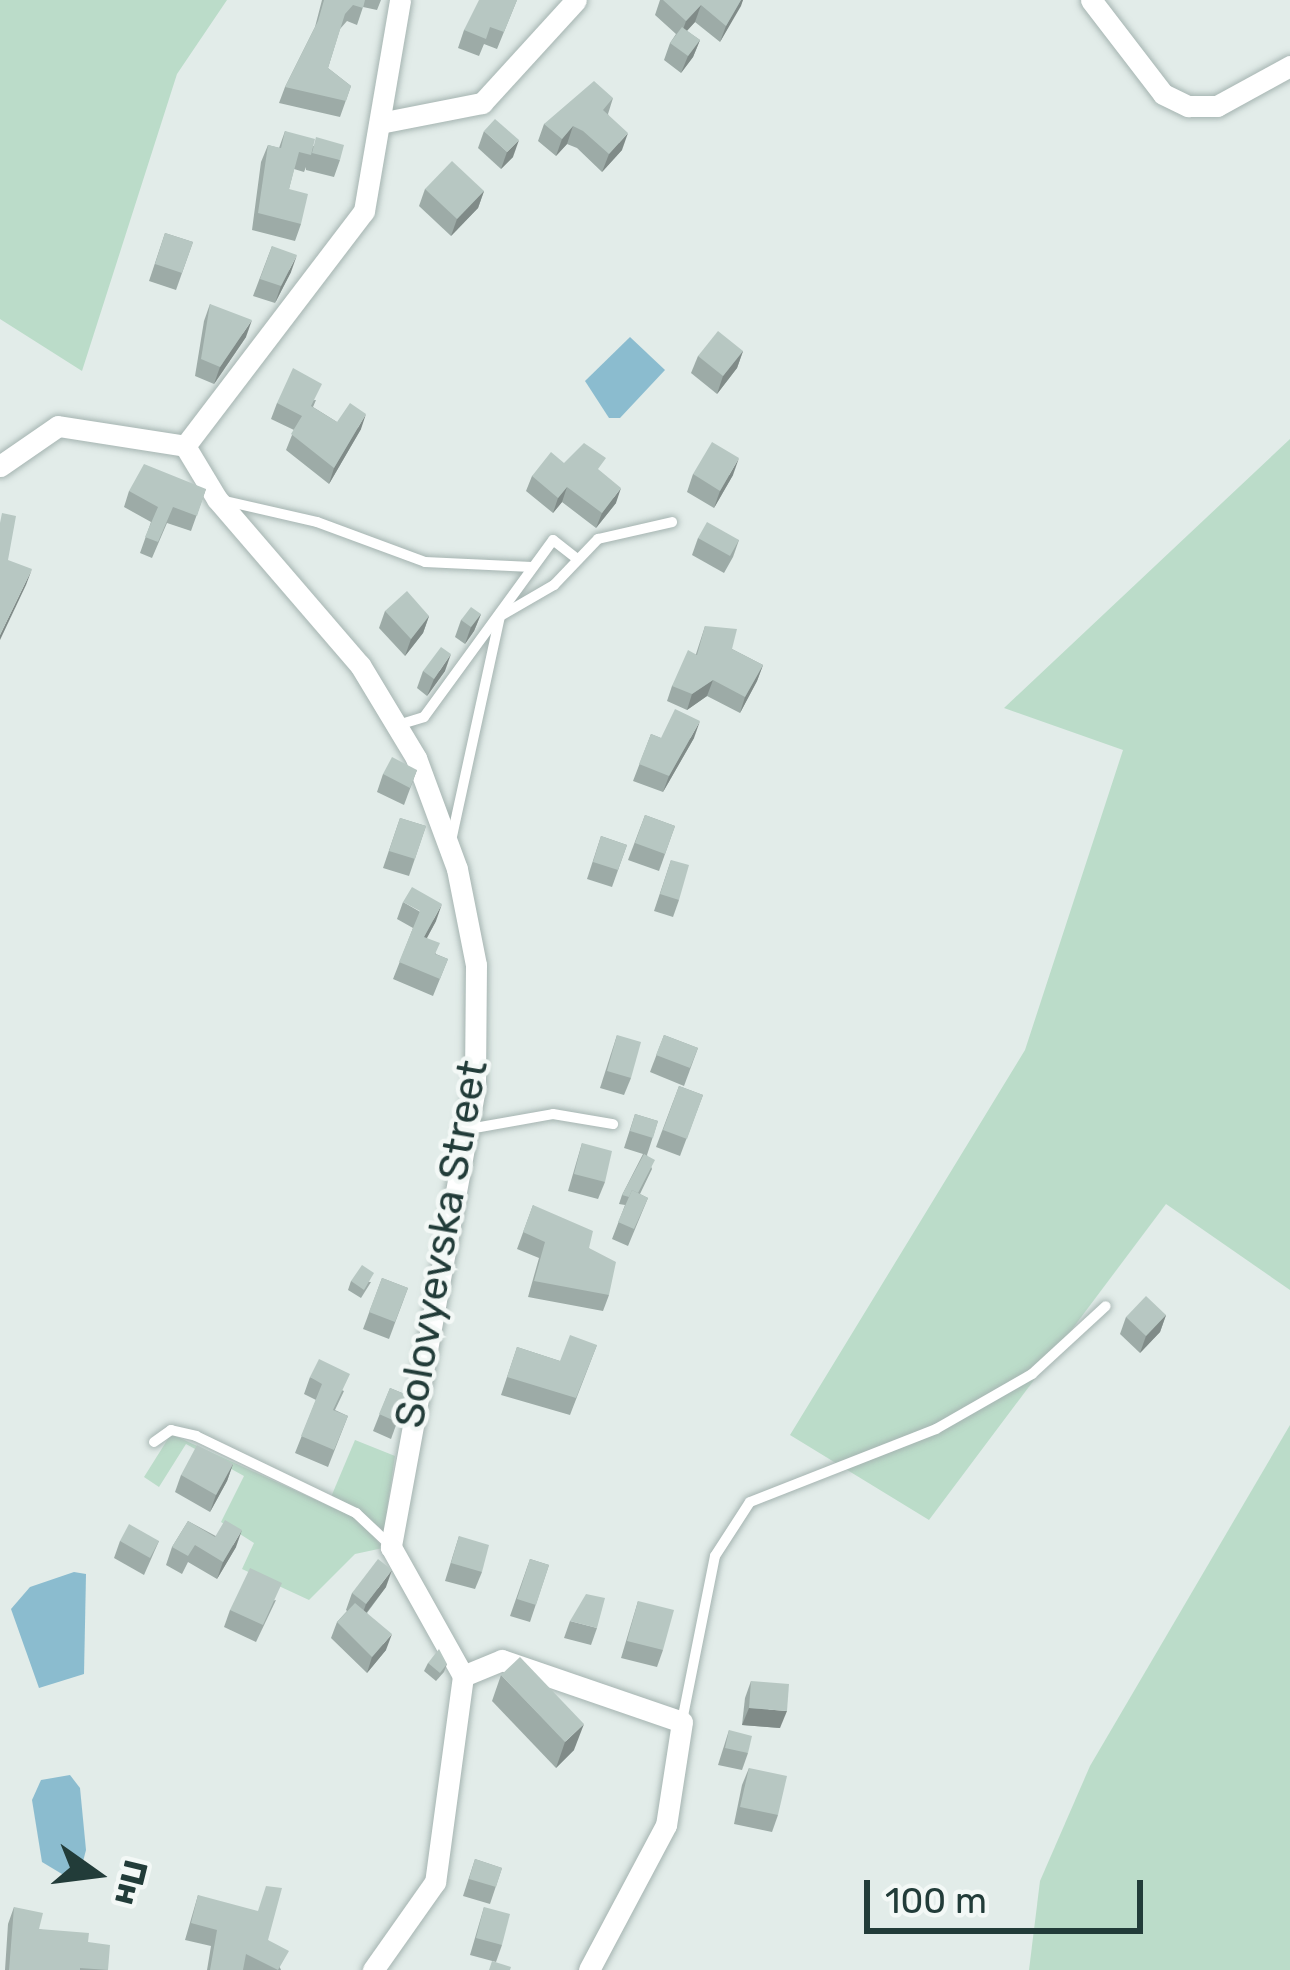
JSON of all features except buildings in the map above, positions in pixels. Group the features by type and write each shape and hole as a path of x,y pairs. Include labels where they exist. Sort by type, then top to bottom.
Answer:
{"street":[{"path":"0,466 58,426 185,446 349,234 371,188 385,122 400,0"},
{"path":"385,122 482,103 576,0"},
{"path":"1091,0 1163,94 1188,106 1217,106 1290,66"},
{"name":"Solovyevska Street","path":"185,446 218,500 323,617 416,758 450,845 476,964 468,1130 391,1547"},
{"path":"373,1970 435,1882 464,1676 391,1547"},
{"path":"464,1676 502,1660 682,1722 667,1825 590,1970"}],"lane":[{"path":"218,500 316,522 425,562 532,567"},
{"path":"450,845 497,618 554,585 598,539 672,522"},
{"path":"394,725 424,717 553,539 577,559"},
{"path":"468,1130 553,1114 613,1124"},
{"path":"682,1722 715,1556 750,1502 951,1420 1032,1373 1106,1306"},
{"path":"154,1442 171,1430 196,1436 356,1513 391,1547"}],"green space":[{"path":"0,0 227,0 177,74 82,371 0,319"},
{"path":"1290,439 1290,1290 1166,1204 929,1520 790,1435 1025,1050 1123,750 1004,708"},
{"path":"1290,1425 1290,1970 1029,1970 1040,1881 1090,1766"},
{"path":"171,1434 362,1521 383,1548 355,1554 309,1600 242,1569 254,1543 221,1522 244,1476 186,1444 159,1487 144,1477"},
{"path":"355,1440 395,1456 384,1530 331,1497"}],"water":[{"path":"630,337 665,370 620,418 609,418 585,381"},
{"path":"74,1572 86,1574 84,1674 39,1688 11,1609 30,1587"},
{"path":"70,1775 80,1788 86,1850 81,1869 62,1874 42,1862 32,1800 41,1780"}]}
